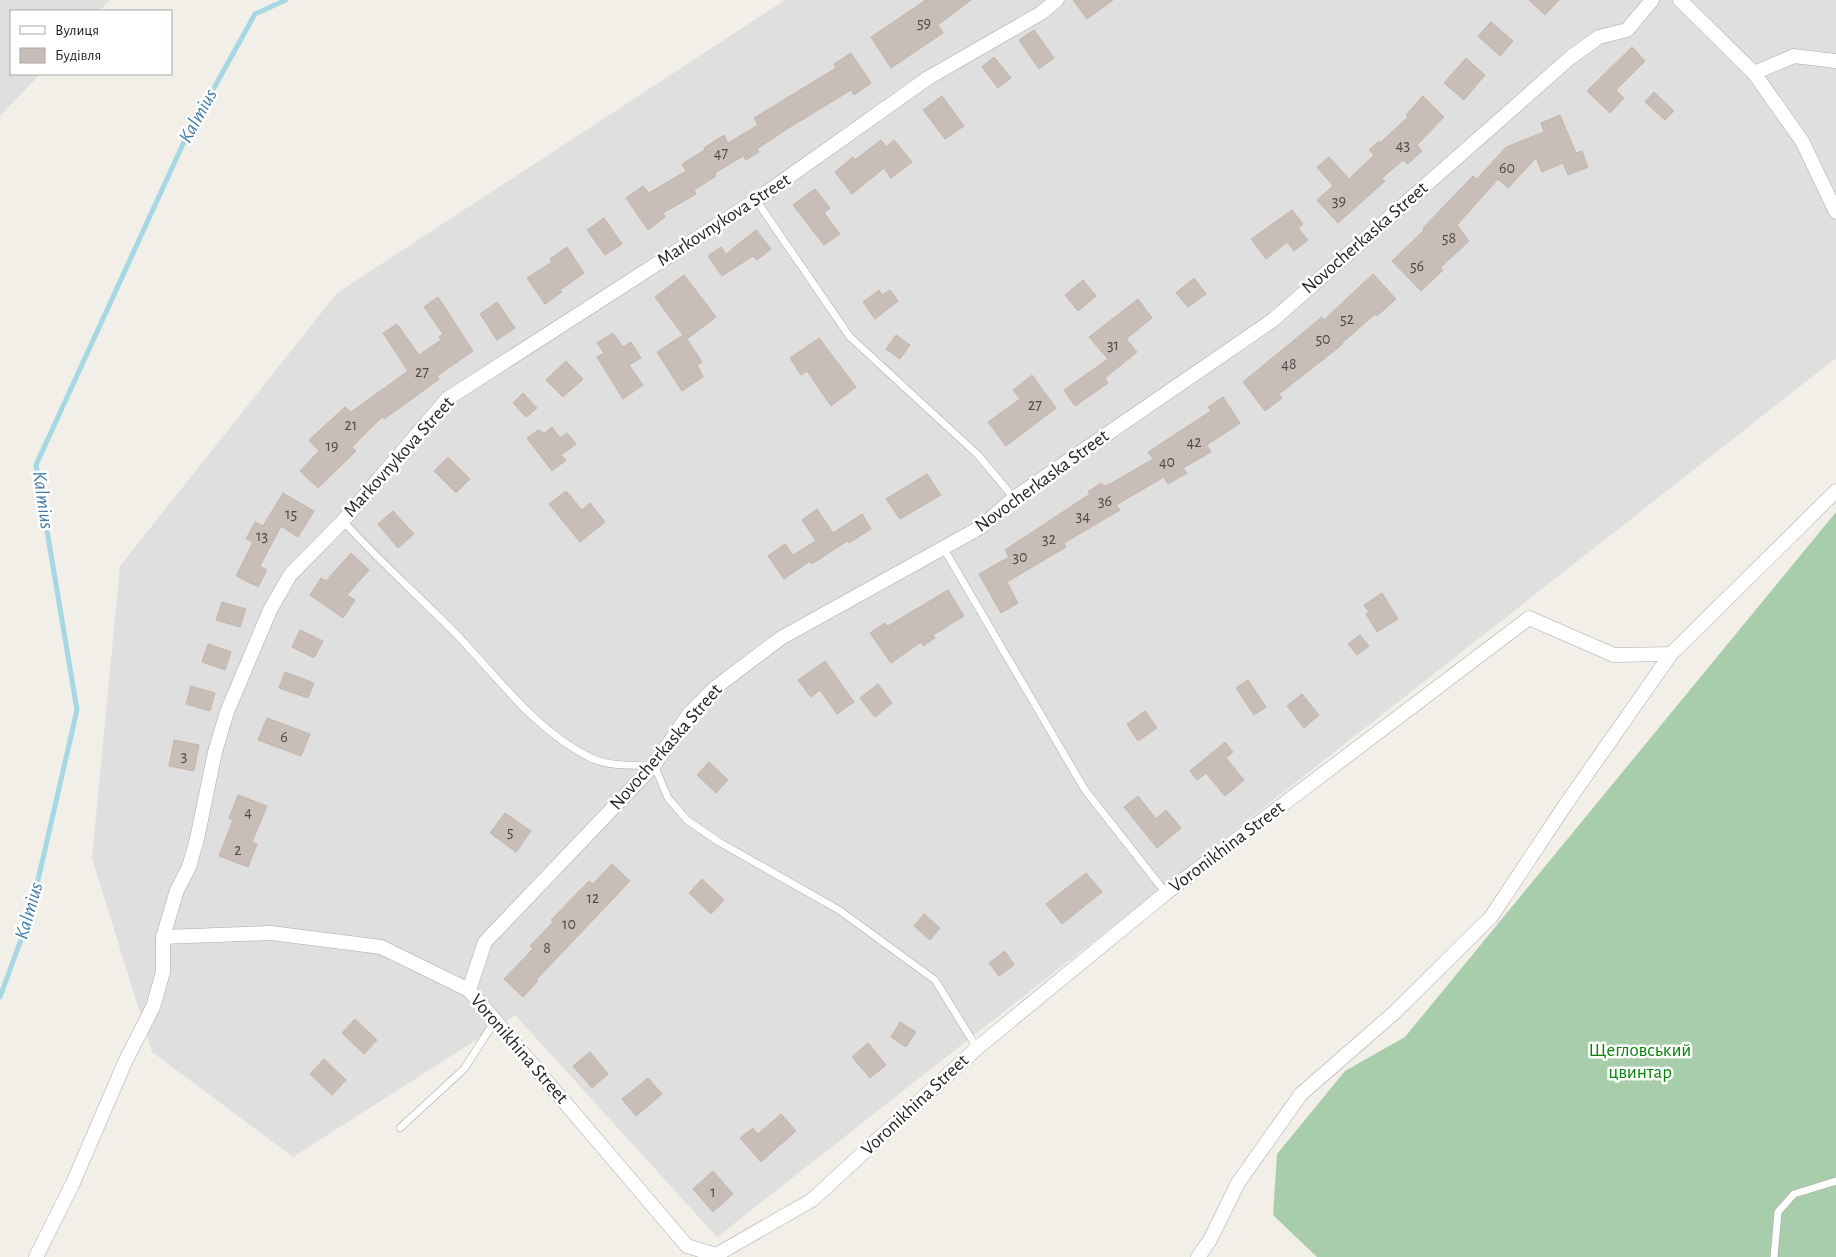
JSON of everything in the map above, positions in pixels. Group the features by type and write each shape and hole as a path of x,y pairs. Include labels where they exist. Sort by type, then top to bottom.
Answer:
{"street":[{"name":"Markovnykova Street","path":"36,1257 74,1183 125,1062 152,1007 164,972 164,937 177,890 189,867 226,712 270,610 290,575 343,520 448,399 756,200 928,78 1041,13 1057,0"},
{"name":"Novocherkaska Street","path":"469,990 485,942 654,765 689,714 736,669 782,638 981,527 1014,498 1273,320 1571,57 1599,37 1627,30 1652,0"},
{"path":"1680,0 1754,73 1802,141 1836,212"},
{"path":"1754,73 1794,56 1836,61"},
{"path":"1198,1257 1210,1240 1238,1183 1301,1094 1394,1013 1491,917 1566,804 1671,654 1836,491"},
{"name":"Voronikhina Street","path":"164,937 271,933 381,947 469,990 687,1246 716,1254 812,1200 977,1048 1166,893 1529,618 1614,655 1671,654"}],"lane":[{"path":"756,200 850,337 978,455 1014,498"},
{"path":"343,520 370,551 456,635 542,726 568,746 605,763 654,765 668,798 687,820 719,842 839,910 936,980 977,1048"},
{"path":"944,549 1085,790 1166,893"},
{"path":"400,1128 464,1068 495,1021"},
{"path":"1774,1257 1778,1212 1794,1194 1836,1181"}],"shaded area":[{"path":"0,0 110,0 100,10 10,10 10,75 39,75 0,116"},
{"path":"785,0 1836,0 1836,358 717,1237 515,1015 293,1157 152,1052 92,858 120,566 337,293"}],"green space":[{"name":"Щегловський цвинтар","path":"1836,512 1836,1257 1317,1257 1273,1215 1277,1154 1345,1071 1405,1037"}],"building":[{"path":"926,0 971,0 938,25 943,33 891,68 871,37"},
{"path":"1073,0 1113,0 1087,19"},
{"path":"1529,0 1559,0 1545,15"},
{"path":"1491,22 1513,41 1500,56 1478,36"},
{"path":"1034,30 1054,58 1039,69 1019,40"},
{"path":"1632,47 1645,61 1616,90 1624,98 1610,113 1587,91"},
{"path":"851,53 871,83 854,95 851,90 787,129 757,149 759,152 746,160 743,156 715,173 716,176 694,190 696,194 663,213 665,217 648,230 626,198 643,186 649,193 686,171 682,164 705,150 704,148 724,135 728,143 758,125 754,118 836,68 834,64"},
{"path":"994,57 1011,78 998,88 982,67"},
{"path":"1466,58 1485,75 1464,100 1444,83"},
{"path":"1654,92 1674,111 1665,120 1645,102"},
{"path":"942,96 964,126 945,139 923,110"},
{"path":"1423,96 1444,117 1417,145 1422,151 1408,164 1403,160 1382,178 1385,181 1338,223 1317,200 1333,186 1317,167 1329,157 1349,179 1374,155 1369,150 1379,141 1380,143 1408,117 1406,115"},
{"path":"1560,115 1576,153 1582,151 1588,167 1568,175 1563,163 1542,172 1536,158 1508,188 1498,179 1457,225 1469,241 1440,268 1443,270 1421,291 1392,261 1424,230 1423,228 1473,176 1477,179 1506,147 1544,132 1541,123"},
{"path":"881,140 886,147 894,140 912,162 891,178 884,168 852,194 835,172 853,157 855,160"},
{"path":"815,189 830,208 824,213 840,234 824,245 793,205"},
{"path":"1292,210 1303,224 1298,228 1308,240 1294,251 1287,242 1266,259 1251,239"},
{"path":"604,218 622,244 605,255 587,230"},
{"path":"756,230 771,249 757,260 753,256 722,276 708,256 721,247 726,254"},
{"path":"567,247 584,273 560,290 562,292 545,304 527,278 552,262 550,259"},
{"path":"1373,274 1396,299 1377,316 1375,314 1343,344 1279,394 1282,398 1265,411 1243,382 1322,317 1324,320"},
{"path":"684,275 716,317 687,339 702,362 697,365 703,377 682,391 657,352 683,335 655,297"},
{"path":"1194,278 1206,294 1188,307 1176,293"},
{"path":"1083,280 1096,296 1078,311 1065,295"},
{"path":"879,290 882,295 890,290 898,301 875,319 863,302"},
{"path":"438,297 473,351 437,376 439,379 405,404 384,419 382,417 352,447 356,451 318,488 300,471 319,451 309,440 345,407 351,412 408,371 383,333 397,324 419,355 441,340 439,337 443,334 424,307"},
{"path":"1138,299 1152,318 1126,339 1137,352 1105,378 1108,383 1075,406 1064,390 1108,359 1089,337"},
{"path":"497,302 515,328 497,340 480,314"},
{"path":"613,333 623,347 631,342 641,358 629,365 643,385 623,399 597,357 604,353 597,343"},
{"path":"896,335 910,345 900,359 886,349"},
{"path":"819,338 856,387 831,406 807,371 801,375 790,358"},
{"path":"566,361 583,379 563,397 546,380"},
{"path":"1032,375 1056,408 1006,446 988,422 1020,399 1013,390"},
{"path":"523,393 537,408 526,417 513,403"},
{"path":"1223,397 1240,423 1207,445 1211,452 1183,468 1187,473 1168,484 1164,477 1116,505 1120,510 1064,543 1066,547 1007,582 1018,603 1001,613 979,574 1009,557 1005,550 1090,494 1088,492 1101,483 1105,486 1110,484 1153,459 1148,452 1211,411 1208,407"},
{"path":"552,427 560,438 567,433 576,444 561,455 566,460 552,471 527,438 538,430 545,433"},
{"path":"448,457 470,479 456,493 434,471"},
{"path":"927,474 941,495 900,519 886,499"},
{"path":"566,491 582,510 590,503 605,522 580,542 549,504"},
{"path":"283,493 314,511 298,537 281,526 260,566 267,570 258,587 236,576 253,542 246,539 255,522 263,526"},
{"path":"817,509 833,533 862,514 871,529 849,543 847,541 812,564 810,561 784,579 768,556 785,544 793,555 816,541 802,520"},
{"path":"393,511 414,534 398,548 378,524"},
{"path":"351,553 369,570 347,595 355,600 343,618 310,595 321,578 326,581"},
{"path":"948,590 964,616 933,635 935,638 923,646 921,642 891,663 870,633 885,623 888,626"},
{"path":"1382,593 1398,619 1377,632 1366,614 1369,612 1364,605"},
{"path":"222,602 246,609 240,627 216,620"},
{"path":"300,630 323,641 314,658 292,647"},
{"path":"1360,635 1369,646 1357,655 1348,644"},
{"path":"208,644 231,652 225,670 202,662"},
{"path":"825,661 854,702 837,714 820,690 811,697 798,680"},
{"path":"285,672 314,683 308,698 279,688"},
{"path":"1248,680 1266,707 1254,715 1236,688"},
{"path":"878,684 892,703 875,717 860,698"},
{"path":"191,686 215,693 210,711 186,704"},
{"path":"1302,694 1319,715 1304,728 1287,706"},
{"path":"1145,711 1157,728 1138,741 1127,724"},
{"path":"267,718 310,734 301,756 258,740"},
{"path":"174,740 199,745 194,771 169,766"},
{"path":"1225,742 1233,752 1226,758 1244,780 1225,796 1206,773 1197,780 1190,771"},
{"path":"709,762 728,780 716,793 697,775"},
{"path":"238,795 267,806 252,842 257,844 248,867 219,856 233,820 229,818"},
{"path":"1138,796 1156,819 1166,810 1181,828 1157,848 1124,807"},
{"path":"505,813 531,831 516,852 490,833"},
{"path":"612,864 630,881 536,980 538,981 523,997 504,979 533,949 530,946 553,922 551,920 589,881 593,884"},
{"path":"1086,873 1102,892 1062,924 1046,904"},
{"path":"702,879 724,900 711,914 689,893"},
{"path":"924,914 940,928 930,940 914,926"},
{"path":"1005,951 1014,965 999,976 989,963"},
{"path":"355,1019 377,1040 364,1054 342,1033"},
{"path":"900,1022 916,1032 906,1047 891,1037"},
{"path":"868,1043 886,1065 870,1078 852,1057"},
{"path":"590,1052 608,1074 592,1088 573,1066"},
{"path":"324,1059 346,1080 332,1095 310,1074"},
{"path":"648,1078 662,1094 636,1116 622,1099"},
{"path":"781,1114 796,1131 761,1162 740,1138 753,1128 758,1134"},
{"path":"713,1171 733,1194 713,1212 693,1189"}],"waterway":[{"name":"Kalmius","path":"0,997 30,915 77,710 36,465 183,144 255,14 286,0"}]}
